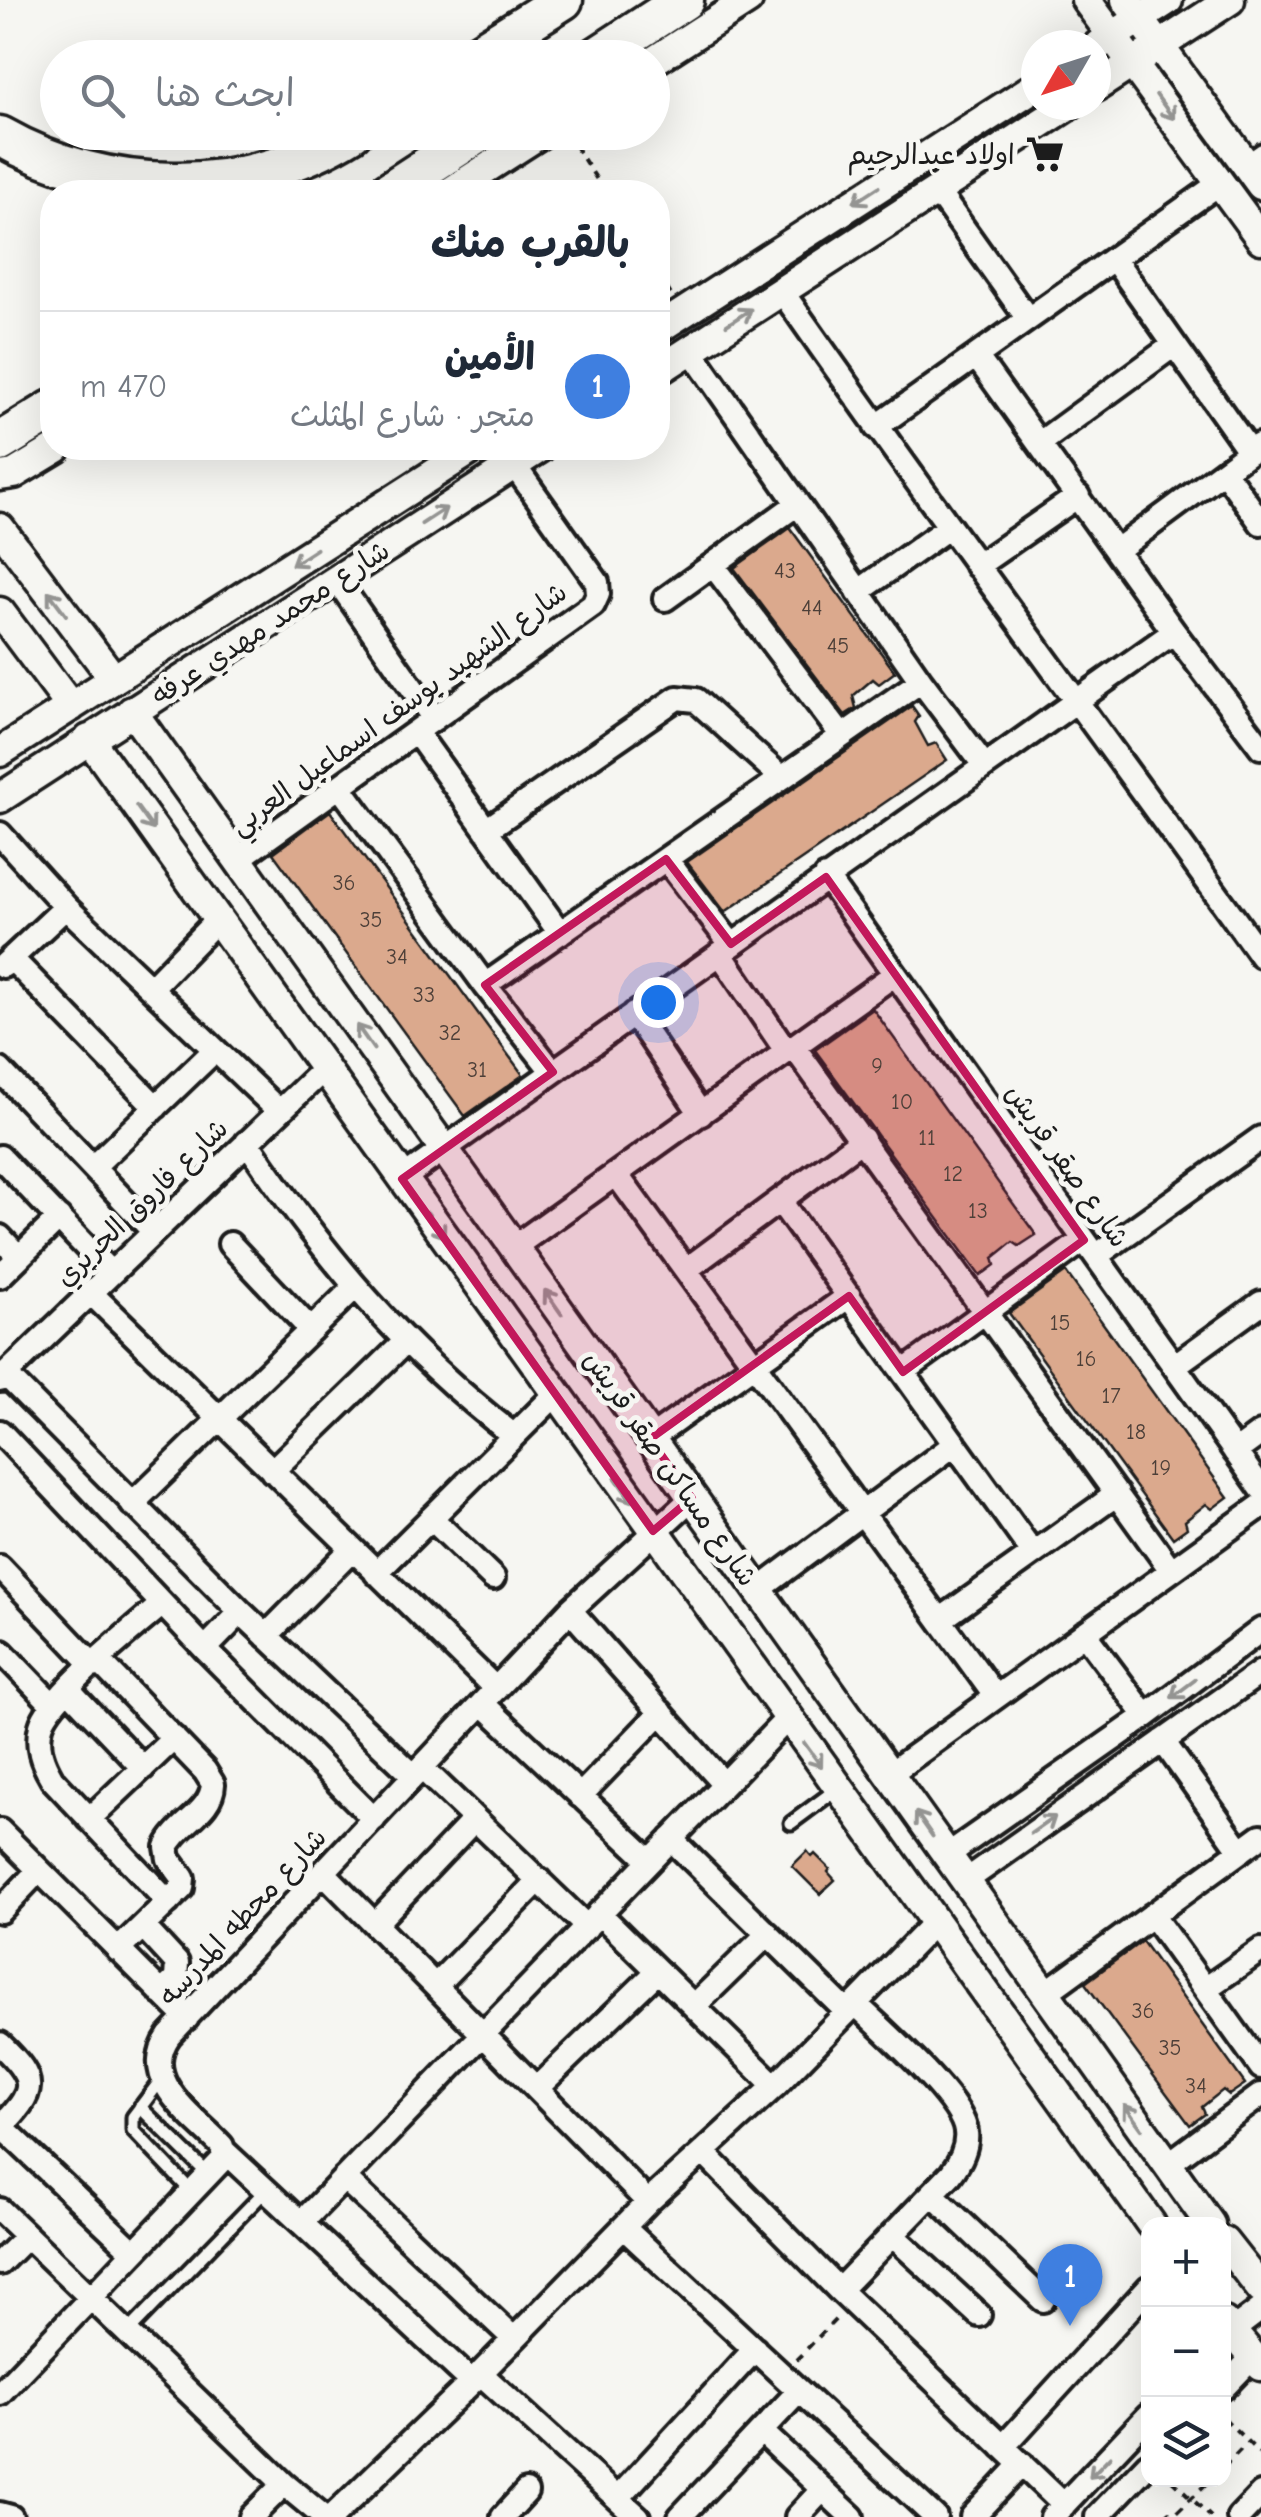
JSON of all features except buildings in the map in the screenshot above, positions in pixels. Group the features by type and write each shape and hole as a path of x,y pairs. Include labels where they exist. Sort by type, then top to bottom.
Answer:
{"main road":[{"path":"500,40 563,0"},
{"path":"623,40 684,0"},
{"path":"18,149 124,179 166,180"},
{"path":"18,149 61,180"},
{"path":"215,180 289,164 323,150"},
{"path":"406,180 452,150"},
{"path":"0,442 40,417"}],"street":[{"path":"670,50 748,0"},
{"path":"1086,0 1100,30"},
{"path":"1111,35 1133,10 1168,0"},
{"path":"1111,78 1230,0"},
{"path":"1133,10 1256,168"},
{"path":"1111,46 1134,63 1261,239"},
{"path":"670,321 1021,96"},
{"path":"670,362 1046,120"},
{"path":"469,180 516,150"},
{"path":"876,427 1220,183"},
{"path":"936,191 1028,320"},
{"path":"1114,259 1174,346 1256,448 1117,550"},
{"path":"781,290 948,527 1078,698 1261,956"},
{"path":"1040,443 1174,346"},
{"path":"690,350 796,505 984,764"},
{"path":"976,356 1174,632 1260,744"},
{"path":"0,476 14,474 40,458"},
{"name":"شارع محمد مهدي عرفه","path":"0,752 455,460"},
{"name":"شارع محمد مهدي عرفه","path":"0,798 522,460"},
{"name":"شارع الشهيد يوسف اسماعيل العربي","path":"238,859 593,605 599,588 594,576 514,465"},
{"path":"1224,471 1261,523"},
{"path":"978,566 1078,496"},
{"path":"665,599 796,505"},
{"path":"858,592 948,527"},
{"path":"0,528 114,679"},
{"path":"713,565 842,736"},
{"path":"336,579 486,830 560,933"},
{"path":"0,612 71,707"},
{"path":"402,1179 1174,632"},
{"path":"485,985 921,681"},
{"path":"486,830 677,698 696,700 782,778"},
{"name":"شارع مساكن صقر قريش","path":"132,711 1205,2217"},
{"name":"شارع مساكن صقر قريش","path":"89,739 1145,2217"},
{"path":"340,786 553,1072"},
{"path":"0,834 66,907 279,1111"},
{"path":"666,859 790,1050 863,1139 1172,1570"},
{"name":"شارع صقر قريش","path":"826,877 1261,1488"},
{"path":"66,907 6,963 156,1106"},
{"path":"150,988 218,919"},
{"path":"514,1247 895,974"},
{"path":"634,1014 700,1114"},
{"path":"93,1167 215,1050"},
{"name":"شارع فاروق الحريري","path":"3,1377 324,1069"},
{"path":"0,1070 154,1232"},
{"path":"0,1106 18,1089"},
{"path":"903,1372 986,1311 1261,1138"},
{"path":"687,1269 863,1139"},
{"path":"247,1142 318,1244 354,1288 404,1342 513,1435"},
{"path":"0,1157 111,1272"},
{"path":"616,1174 996,1697"},
{"path":"780,1201 1034,1553"},
{"path":"0,1276 59,1218"},
{"path":"0,1237 19,1257"},
{"path":"230,1244 311,1330"},
{"path":"132,1504 354,1288"},
{"path":"90,1292 352,1549 580,1796 650,1861"},
{"path":"650,1440 848,1296"},
{"path":"1174,1366 1261,1302"},
{"path":"272,1471 404,1342"},
{"path":"3,1377 266,1636 539,1880 658,1971 775,2086"},
{"path":"376,1574 556,1394"},
{"path":"0,1432 205,1649 374,1820"},
{"path":"1235,1452 1261,1433"},
{"path":"758,1590 955,1444"},
{"path":"940,1620 1117,1494"},
{"name":"شارع محطه المدرسه","path":"161,2080 162,2046 187,2018 570,1610 692,1498"},
{"path":"888,1775 1261,1506"},
{"path":"431,1518 493,1578"},
{"path":"266,1636 352,1549"},
{"path":"0,1568 211,1777 213,1792 205,1805 169,1841 166,1853 184,1883 118,1950"},
{"path":"162,1604 60,1696 40,1728 40,1754 52,1778 168,1902"},
{"path":"570,1610 724,1784"},
{"path":"205,1649 242,1612"},
{"path":"946,1856 1261,1630"},
{"path":"1084,1634 1146,1716"},
{"path":"2,1652 143,1768"},
{"path":"964,1882 1261,1672"},
{"path":"580,1796 661,1712"},
{"path":"302,2222 787,1718"},
{"path":"90,1819 174,1738"},
{"path":"1163,1741 1241,1850"},
{"path":"374,1924 475,1819"},
{"path":"0,1831 187,2018"},
{"path":"1044,1994 1261,1836"},
{"path":"671,1838 768,1934 954,2103 962,2116 966,2132 960,2162 892,2235 845,2296"},
{"path":"0,1910 39,1870"},
{"path":"324,1873 648,2202"},
{"path":"436,1986 539,1880"},
{"path":"1152,1915 1261,2067"},
{"path":"332,2517 648,2202 775,2086 933,1924"},
{"path":"143,1926 174,1958 178,1968 176,1978 161,1993"},
{"path":"694,2006 768,1934"},
{"path":"1205,1989 1261,1950"},
{"path":"537,2088 658,1971"},
{"path":"0,2044 24,2067 30,2086 22,2106 1,2127 134,2252"},
{"path":"161,2080 225,2152 266,2190 638,2517"},
{"path":"1168,2165 1261,2095"},
{"path":"0,2394 200,2184 225,2152"},
{"path":"703,2152 845,2296 1022,2464 1058,2511 1141,2423"},
{"path":"344,2178 513,2338"},
{"path":"932,2194 1043,2300"},
{"path":"0,2210 284,2484 324,2517"},
{"path":"624,2228 936,2517"},
{"path":"892,2235 979,2315"},
{"path":"0,2263 26,2236"},
{"path":"1231,2251 1261,2289"},
{"path":"1003,2447 1141,2296"},
{"path":"1231,2326 1261,2309"},
{"path":"1231,2334 1257,2362 1231,2382"},
{"path":"618,2498 755,2349"},
{"path":"680,2517 799,2390"},
{"path":"762,2432 852,2517"},
{"path":"972,2517 1022,2464"},
{"path":"1097,2517 1141,2471"},
{"path":"252,2517 284,2484"},
{"path":"797,2517 823,2490"},
{"path":"503,2517 526,2492"},
{"path":"1239,2517 1261,2494"},
{"path":"0,2514 11,2517"}],"lane":[{"path":"791,1824 837,1789"},
{"path":"161,2080 133,2117 133,2130 200,2184"},
{"path":"140,2106 200,2184"},
{"path":"127,2332 266,2190"}],"path":[{"path":"578,150 597,180"},
{"path":"782,2374 845,2296"},
{"path":"1231,2425 1261,2456"},
{"path":"1231,2459 1248,2442"},
{"path":"1180,2487 1211,2517"},
{"path":"1164,2517 1167,2512 1177,2515 1203,2487"}],"highlighted area":[{"path":"666,859 731,944 826,877 1084,1240 903,1372 849,1296 650,1439 692,1498 653,1531 402,1179 553,1072 485,985"}],"place":[{"name":"اولاد عبدالرحيم","path":"1045,154"},
{"name":"الأمين","path":"1070,2326"}]}
